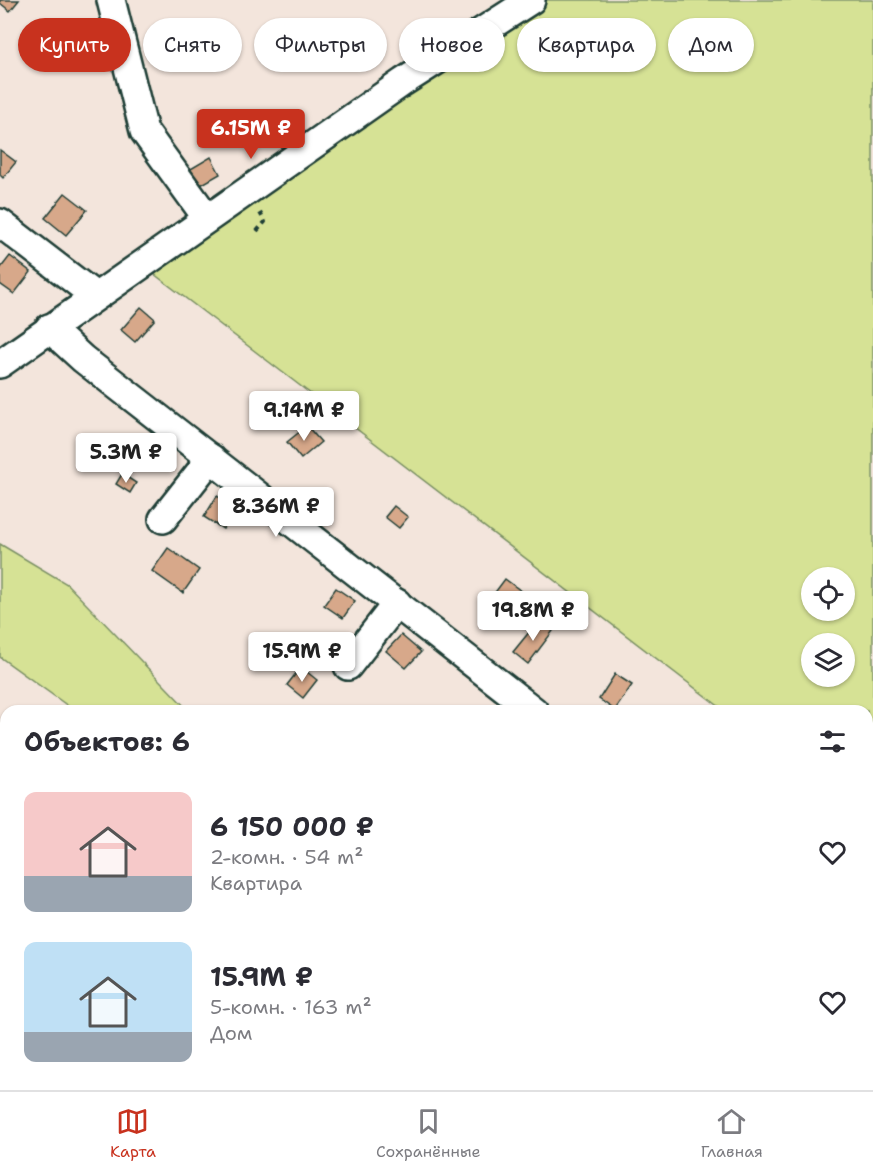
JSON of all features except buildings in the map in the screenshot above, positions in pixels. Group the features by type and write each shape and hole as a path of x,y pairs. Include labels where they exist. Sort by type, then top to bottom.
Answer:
{"street":[{"path":"111,0 144,131 207,218"},
{"path":"0,364 403,82 531,0"},
{"path":"0,224 95,296"},
{"path":"50,328 83,359 526,705"},
{"path":"163,519 211,458"},
{"path":"348,666 396,603"}],"green space":[{"path":"531,0 873,0 873,705 717,705 141,264 425,72 505,72 504,18"},
{"path":"0,544 67,584 183,705 67,705 0,657"}]}
